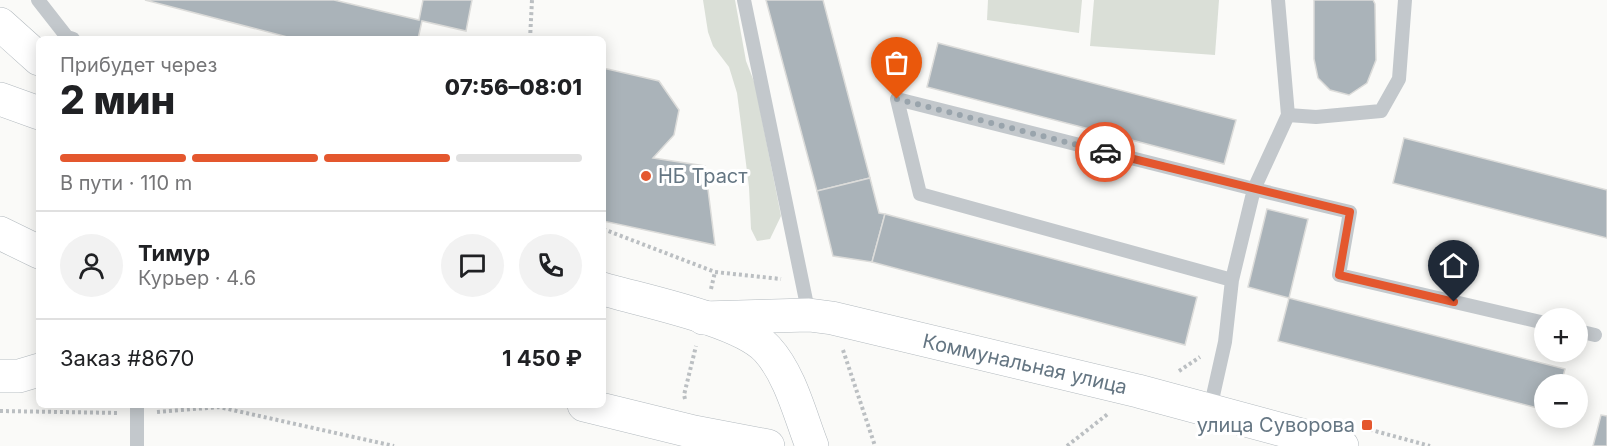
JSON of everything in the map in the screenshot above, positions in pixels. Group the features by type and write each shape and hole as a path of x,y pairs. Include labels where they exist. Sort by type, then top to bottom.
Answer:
{"main road":[{"path":"0,24 36,56"},
{"path":"0,99 36,112"},
{"path":"0,214 36,227"},
{"path":"0,233 36,251"},
{"path":"606,290 704,318 750,335 768,350 791,392 812,446"},
{"name":"Коммунальная улица","path":"704,318 820,317 1210,409 1342,446"},
{"path":"0,375 19,376 36,371"},
{"path":"0,388 10,392 36,393"},
{"path":"595,408 703,439 768,446"}],"lane":[{"path":"38,0 65,36"},
{"path":"744,0 820,317"},
{"path":"1210,409 1225,342 1232,280 1254,189 1288,115 1278,0"},
{"path":"1288,115 1316,117 1381,111 1399,79 1405,0"},
{"path":"1232,280 920,194 897,99 1350,212 1339,275 1534,320"},
{"path":"1588,333 1595,335"},
{"path":"137,446 138,409"}],"path":[{"path":"530,36 532,0"},
{"path":"703,439 684,395 715,272"},
{"path":"820,317 875,446"},
{"path":"0,411 178,408"},
{"path":"223,408 394,446"}],"shaded area":[{"path":"703,0 735,0 746,61 755,84 781,216 770,239 757,241 751,229 749,187 737,93 729,67 713,46 708,32"},
{"path":"988,0 1082,0 1079,33 987,20"},
{"path":"1094,0 1219,0 1215,55 1090,46"}],"building":[{"path":"145,0 334,0 419,20 423,0 472,0 466,31 422,21 419,36 283,36"},
{"path":"766,0 823,0 870,178 817,191"},
{"path":"1314,0 1373,0 1375,4 1376,60 1367,83 1349,95 1330,90 1318,78 1314,59"},
{"path":"938,43 1236,120 1224,164 927,87"},
{"path":"606,69 659,81 679,110 674,135 653,158 705,166 715,245 606,222"},
{"path":"1404,138 1607,190 1607,238 1393,183"},
{"path":"870,178 879,213 885,214 872,262 833,256 817,191"},
{"path":"1267,209 1308,219 1289,298 1248,287"},
{"path":"885,214 1197,297 1185,345 872,262"},
{"path":"1289,298 1565,369 1564,374 1534,374 1534,407 1278,341"},
{"path":"1601,415 1607,416 1607,446 1593,446"}],"way so far":[{"path":"897,99 1105,152"}],"place":[{"name":"НБ Траст","path":"646,176"},
{"name":"улица Суворова","path":"1367,425"}],"route":[{"path":"1105,152 1350,212 1339,275 1454,302"}]}
